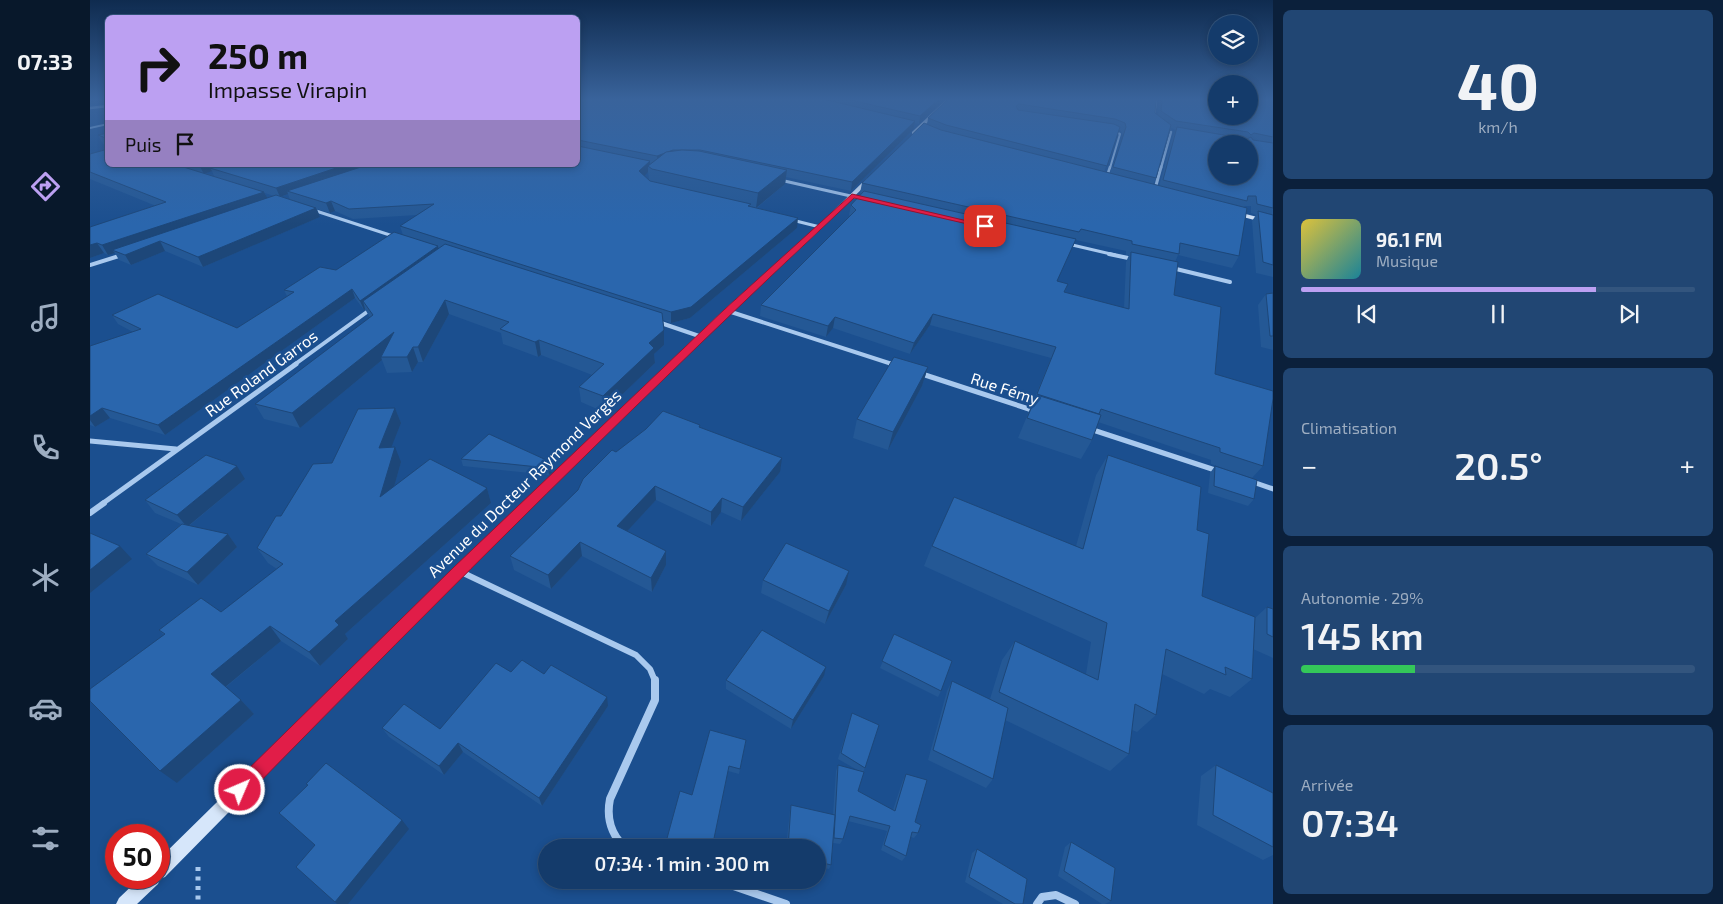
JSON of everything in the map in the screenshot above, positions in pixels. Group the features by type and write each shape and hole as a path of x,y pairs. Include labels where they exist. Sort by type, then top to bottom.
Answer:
{"main road":[{"name":"Avenue du Docteur Raymond Vergès","path":"170,860 459,571 728,311 820,227 878,170"},
{"path":"1096,176 1113,181"},
{"path":"1146,189 1164,194"},
{"path":"1227,211 1273,223"},
{"path":"125,904 141,889"}],"street":[{"path":"1154,192 1168,141"},
{"path":"771,178 872,201"},
{"path":"307,208 401,238"},
{"path":"792,220 820,227"},
{"path":"1060,243 1136,260"},
{"path":"90,266 128,253"},
{"path":"1164,266 1230,282"},
{"name":"Rue Roland Garros","path":"90,514 176,449 376,305"},
{"path":"728,311 899,366"},
{"path":"655,321 703,337"},
{"name":"Rue Fémy","path":"908,370 1039,412"},
{"path":"1086,428 1226,473"},
{"path":"90,441 176,449"},
{"path":"1245,479 1273,489"},
{"path":"459,571 636,655 654,673 656,682 655,700 610,799 608,808 609,825 617,839"},
{"path":"742,889 786,904"},
{"path":"1037,904 1042,897 1056,895 1075,904"}],"lane":[{"path":"1105,178 1108,176 1118,141"}],"building":[{"path":"584,141 894,141 852,182 700,150 673,150 657,156"},
{"path":"905,141 985,141 1247,208 1239,256 1180,243 1179,254 1132,244 1132,241 1081,229 1079,232 862,183"},
{"path":"1010,141 1115,141 1107,166"},
{"path":"1121,141 1166,141 1156,178 1113,167"},
{"path":"1173,141 1208,141 1208,185 1258,185 1258,141 1273,143 1273,208 1257,204 1256,196 1248,196 1247,201 1163,180"},
{"path":"580,146 650,161 639,171 650,181 751,204 748,206 798,218 691,307 671,312 400,226 434,204 349,209 331,201 326,203 287,191 361,167 580,167"},
{"path":"105,150 105,167 183,167 264,192 102,245 97,243 90,245 90,227 166,202 90,172 90,154"},
{"path":"682,150 699,151 787,170 758,193 652,169 648,166 666,152"},
{"path":"213,167 339,167 276,188 210,168"},
{"path":"864,191 1076,239 1057,281 1068,284 1064,292 1129,309 1131,252 1178,262 1174,295 1221,307 1215,374 1273,391 1263,466 1220,452 1220,448 1101,409 1099,414 1037,394 1056,347 933,314 914,343 835,317 828,326 761,305 856,210 851,205"},
{"path":"276,195 316,208 198,257 160,241 125,255 112,250"},
{"path":"1258,211 1273,215 1273,265 1263,262"},
{"path":"394,232 438,246 360,301 352,289 158,425 102,408 90,416 90,346 141,329 112,315 158,294 237,328 294,292 284,290 320,267 336,270"},
{"path":"445,244 662,313 664,330 649,343 654,348 603,396 579,387 604,364 539,340 535,342 500,329 509,322 445,300 418,347 413,347 407,357 381,357 394,332 292,413 255,404 373,315 363,301"},
{"path":"1273,293 1273,336 1270,336 1266,294"},
{"path":"894,357 928,367 893,432 857,419"},
{"path":"1037,395 1101,415 1092,440 1027,418"},
{"path":"395,408 379,448 395,447 380,497 430,459 487,488 335,621 339,625 309,652 270,626 211,674 241,700 160,771 90,701 90,689 165,634 159,630 201,598 221,612 283,564 257,548 276,516 281,516 313,464 332,463 358,409"},
{"path":"663,411 700,425 699,427 782,458 743,507 722,498 711,512 655,486 617,526 666,551 651,578 580,542 548,575 510,556 578,490 583,479 612,450 616,452 646,429"},
{"path":"489,434 553,463 548,468 461,459"},
{"path":"206,455 237,466 177,515 145,500"},
{"path":"1108,455 1201,487 1197,530 1209,534 1202,596 1255,617 1252,679 1225,667 1226,675 1166,649 1156,715 1135,704 1129,754 999,692 1015,641 1098,680 1107,623 932,546 954,497 1083,549"},
{"path":"1215,466 1257,480 1254,499 1214,486"},
{"path":"182,524 228,534 187,572 146,554"},
{"path":"90,533 120,546 90,570"},
{"path":"786,543 849,571 829,611 763,580"},
{"path":"1267,607 1273,609 1273,637 1267,634"},
{"path":"762,630 826,667 793,720 726,680"},
{"path":"894,634 952,661 941,691 882,661"},
{"path":"522,660 544,674 551,665 607,697 539,798 458,743 439,766 382,728 404,704 440,729 496,663 511,672"},
{"path":"952,681 1008,708 993,779 933,750"},
{"path":"852,713 879,725 865,768 841,753"},
{"path":"710,730 746,740 740,769 729,766 714,839 667,839 680,791 692,795"},
{"path":"326,763 402,820 335,902 296,867 315,845 279,813 308,785 306,784"},
{"path":"838,765 864,772 858,791 895,811 906,774 927,780 915,822 921,825 918,833 912,832 906,856 884,845 890,826 850,816 843,839 834,838"},
{"path":"1216,765 1273,793 1273,847 1213,815"},
{"path":"791,805 835,815 831,865 826,864 826,839 789,839"},
{"path":"1071,842 1115,868 1111,901 1064,871"},
{"path":"977,849 1027,879 1023,904 1015,904 969,877"}],"route":[{"path":"240,790 459,571 728,311 852,196 985,226"}]}
